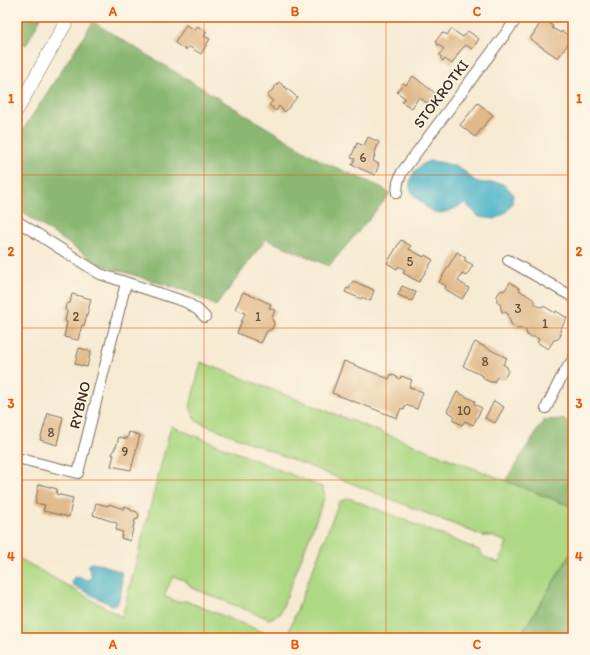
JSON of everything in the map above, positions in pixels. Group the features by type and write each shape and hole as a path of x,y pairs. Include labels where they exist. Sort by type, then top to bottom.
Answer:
{"street":[{"path":"17,110 69,17"},
{"name":"STOKROTKI","path":"397,193 398,182 402,172 518,17"},
{"path":"17,221 100,274 186,302 198,310 204,317"},
{"path":"508,260 573,297"},
{"name":"RYBNO","path":"17,458 78,473 126,283"},
{"path":"546,408 561,378 573,359"}],"green space":[{"path":"17,17 41,17 26,45 17,40"},
{"path":"93,22 323,162 381,187 390,194 329,266 266,239 216,306 189,292 101,265 17,209 17,139"},
{"path":"201,362 573,507 573,550 519,638 286,638 339,502 349,498 479,550 484,557 499,563 507,542 491,536 483,536 196,421 190,407"},
{"path":"564,419 573,425 573,507 505,481 544,420"},
{"path":"171,426 322,487 325,496 280,614 269,619 192,588 186,581 173,576 164,596 177,602 186,601 263,632 266,638 17,638 17,557 122,617"},
{"path":"573,550 573,638 519,638"}],"water":[{"path":"429,161 457,167 474,180 480,182 494,182 503,184 513,194 512,204 504,214 495,219 479,217 465,203 445,212 439,213 432,211 417,198 410,187 411,178 415,171"},
{"path":"91,563 103,565 121,572 122,589 116,606 109,604 73,585 72,581 75,577 90,580 92,576 88,566"}],"building":[{"path":"543,19 553,26 552,28 561,33 562,31 572,38 558,58 530,39"},
{"path":"186,25 195,30 197,26 207,32 204,36 210,39 201,54 188,46 186,50 175,43"},
{"path":"451,29 463,37 468,31 479,39 472,49 466,45 460,51 452,64 445,59 443,61 441,59 441,56 439,55 444,49 437,44 436,41 441,34 444,33 447,35"},
{"path":"413,76 436,94 428,104 419,97 412,108 402,102 405,98 397,92 403,83 406,85"},
{"path":"279,82 297,97 285,112 279,106 276,111 269,105 273,101 267,96"},
{"path":"478,103 493,115 475,137 460,125"},
{"path":"368,137 379,142 373,161 379,164 375,175 352,165 355,159 351,158 357,143 364,146"},
{"path":"401,240 411,246 409,249 424,257 425,255 433,260 419,282 403,273 405,270 399,266 397,269 387,263"},
{"path":"457,252 466,258 464,260 473,265 466,276 462,274 458,281 469,288 462,299 445,289 446,286 439,282"},
{"path":"353,281 374,290 370,301 345,292 347,288 349,289"},
{"path":"510,282 533,299 536,305 540,307 544,306 555,313 556,311 567,318 560,330 561,335 558,339 554,340 548,349 537,342 539,339 527,335 526,331 522,328 518,329 511,324 508,314 502,312 500,304 497,302 497,296 500,291 505,290"},
{"path":"402,286 416,292 412,301 398,295"},
{"path":"243,292 271,304 269,308 275,310 272,318 274,324 272,329 267,331 261,343 237,333 245,313 235,309"},
{"path":"72,294 91,299 84,326 82,325 78,340 64,337 67,322 65,321 67,312 65,309 66,304 70,303"},
{"path":"475,342 507,358 503,364 507,367 508,371 505,377 501,379 497,377 494,382 490,382 484,379 483,376 463,366"},
{"path":"79,348 91,351 87,367 75,364"},
{"path":"344,361 389,379 391,374 400,379 401,376 412,380 409,387 423,392 417,409 406,405 404,410 401,408 397,418 332,393"},
{"path":"457,392 475,401 474,404 482,408 473,425 465,421 462,425 453,420 455,416 447,411"},
{"path":"494,401 504,407 495,423 485,418"},
{"path":"48,413 63,417 57,445 40,440"},
{"path":"129,432 140,435 131,470 111,466 114,455 112,455 119,437 127,439"},
{"path":"39,484 57,489 56,494 73,498 69,517 43,511 45,505 35,503"},
{"path":"96,503 108,506 109,504 124,509 125,506 130,508 130,510 137,512 139,515 138,519 135,520 130,541 121,538 123,532 116,530 117,523 93,515"}]}
